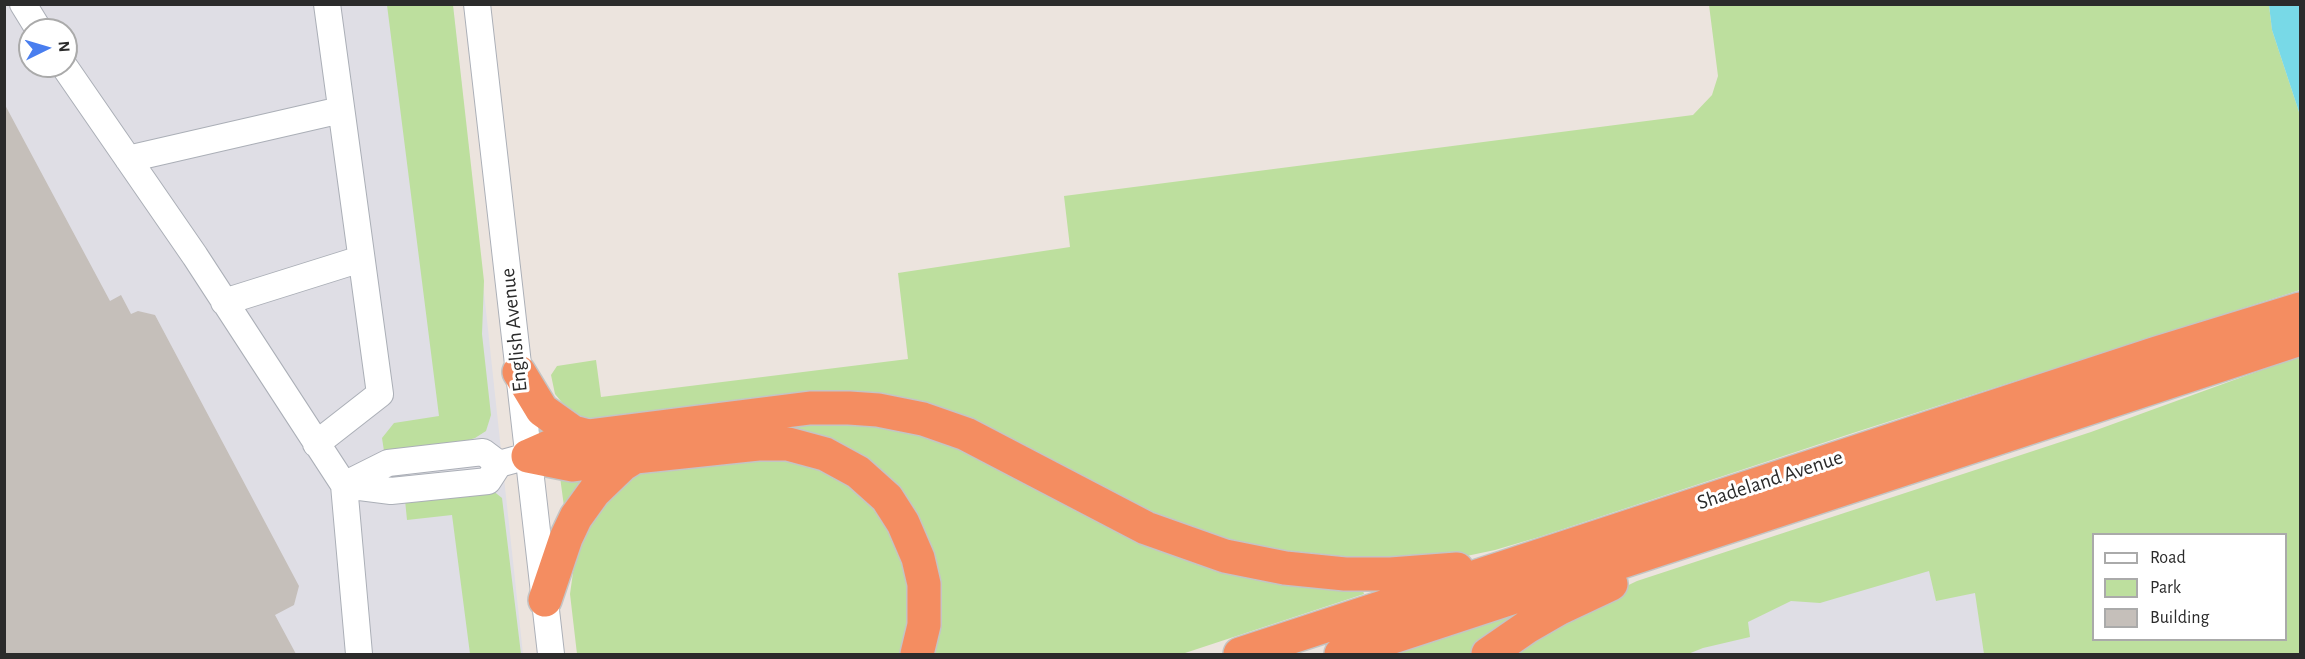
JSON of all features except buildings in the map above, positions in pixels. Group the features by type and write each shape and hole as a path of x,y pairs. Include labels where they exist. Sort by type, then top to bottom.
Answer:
{"highway":[{"name":"Shadeland Avenue","path":"1240,654 2179,346 2301,309"},
{"name":"Shadeland Avenue","path":"1341,654 2301,339"},
{"path":"519,372 542,410 573,432 588,436"},
{"path":"513,460 562,441 588,436 810,408 849,408 894,412 938,423 966,434 1137,524 1225,556 1285,568 1345,574 1500,568"},
{"path":"513,460 573,465 758,444 780,444 818,451 839,460 858,472 887,498 903,523 918,558 924,584 925,611 923,632 916,654"},
{"path":"545,600 576,517 604,480 635,457"},
{"path":"1488,654 1560,608 1717,531"}],"street":[{"path":"23,4 32,18"},
{"path":"316,444 380,394 327,4"},
{"name":"English Avenue","path":"477,4 519,372 513,460 545,600 551,654"},
{"path":"72,78 224,302 344,485 359,654"},
{"path":"128,159 341,110"},
{"path":"224,302 361,259"},
{"path":"344,485 388,463 483,452 513,460"}],"shaded area":[{"path":"4,5 453,5 523,654 5,654"},
{"path":"2092,534 2092,641 2095,641 2107,654 1588,654 1613,639"}],"green space":[{"path":"387,5 453,5 484,281 482,334 491,415 486,431 475,438 450,446 396,453 384,451 382,438 394,423 439,416"},
{"path":"1709,5 2269,5 2272,30 2300,115 2300,290 1856,432 1539,537 1457,558 1310,562 1178,527 934,410 587,422 569,411 555,394 551,375 557,366 596,360 601,397 908,359 898,273 1070,247 1064,196 1693,115 1712,95 1718,76"},
{"path":"2300,356 2300,654 1984,654 1975,593 1936,601 1929,571 1820,603 1791,601 1748,622 1750,637 1703,648 1688,654 1504,654 1566,615 1637,581 2091,432"},
{"path":"882,419 1044,482 1361,584 1364,594 1182,654 928,654 911,515 748,429"},
{"path":"756,458 821,464 881,508 914,588 906,639 900,654 577,654 570,594 578,537 589,513 636,473 685,469"},
{"path":"599,473 566,521 560,477"},
{"path":"492,490 502,498 521,654 470,654 452,515 407,520 405,500"},
{"path":"1537,599 1476,654 1385,654"}],"water":[{"path":"2269,5 2300,5 2300,115 2272,30"}]}
